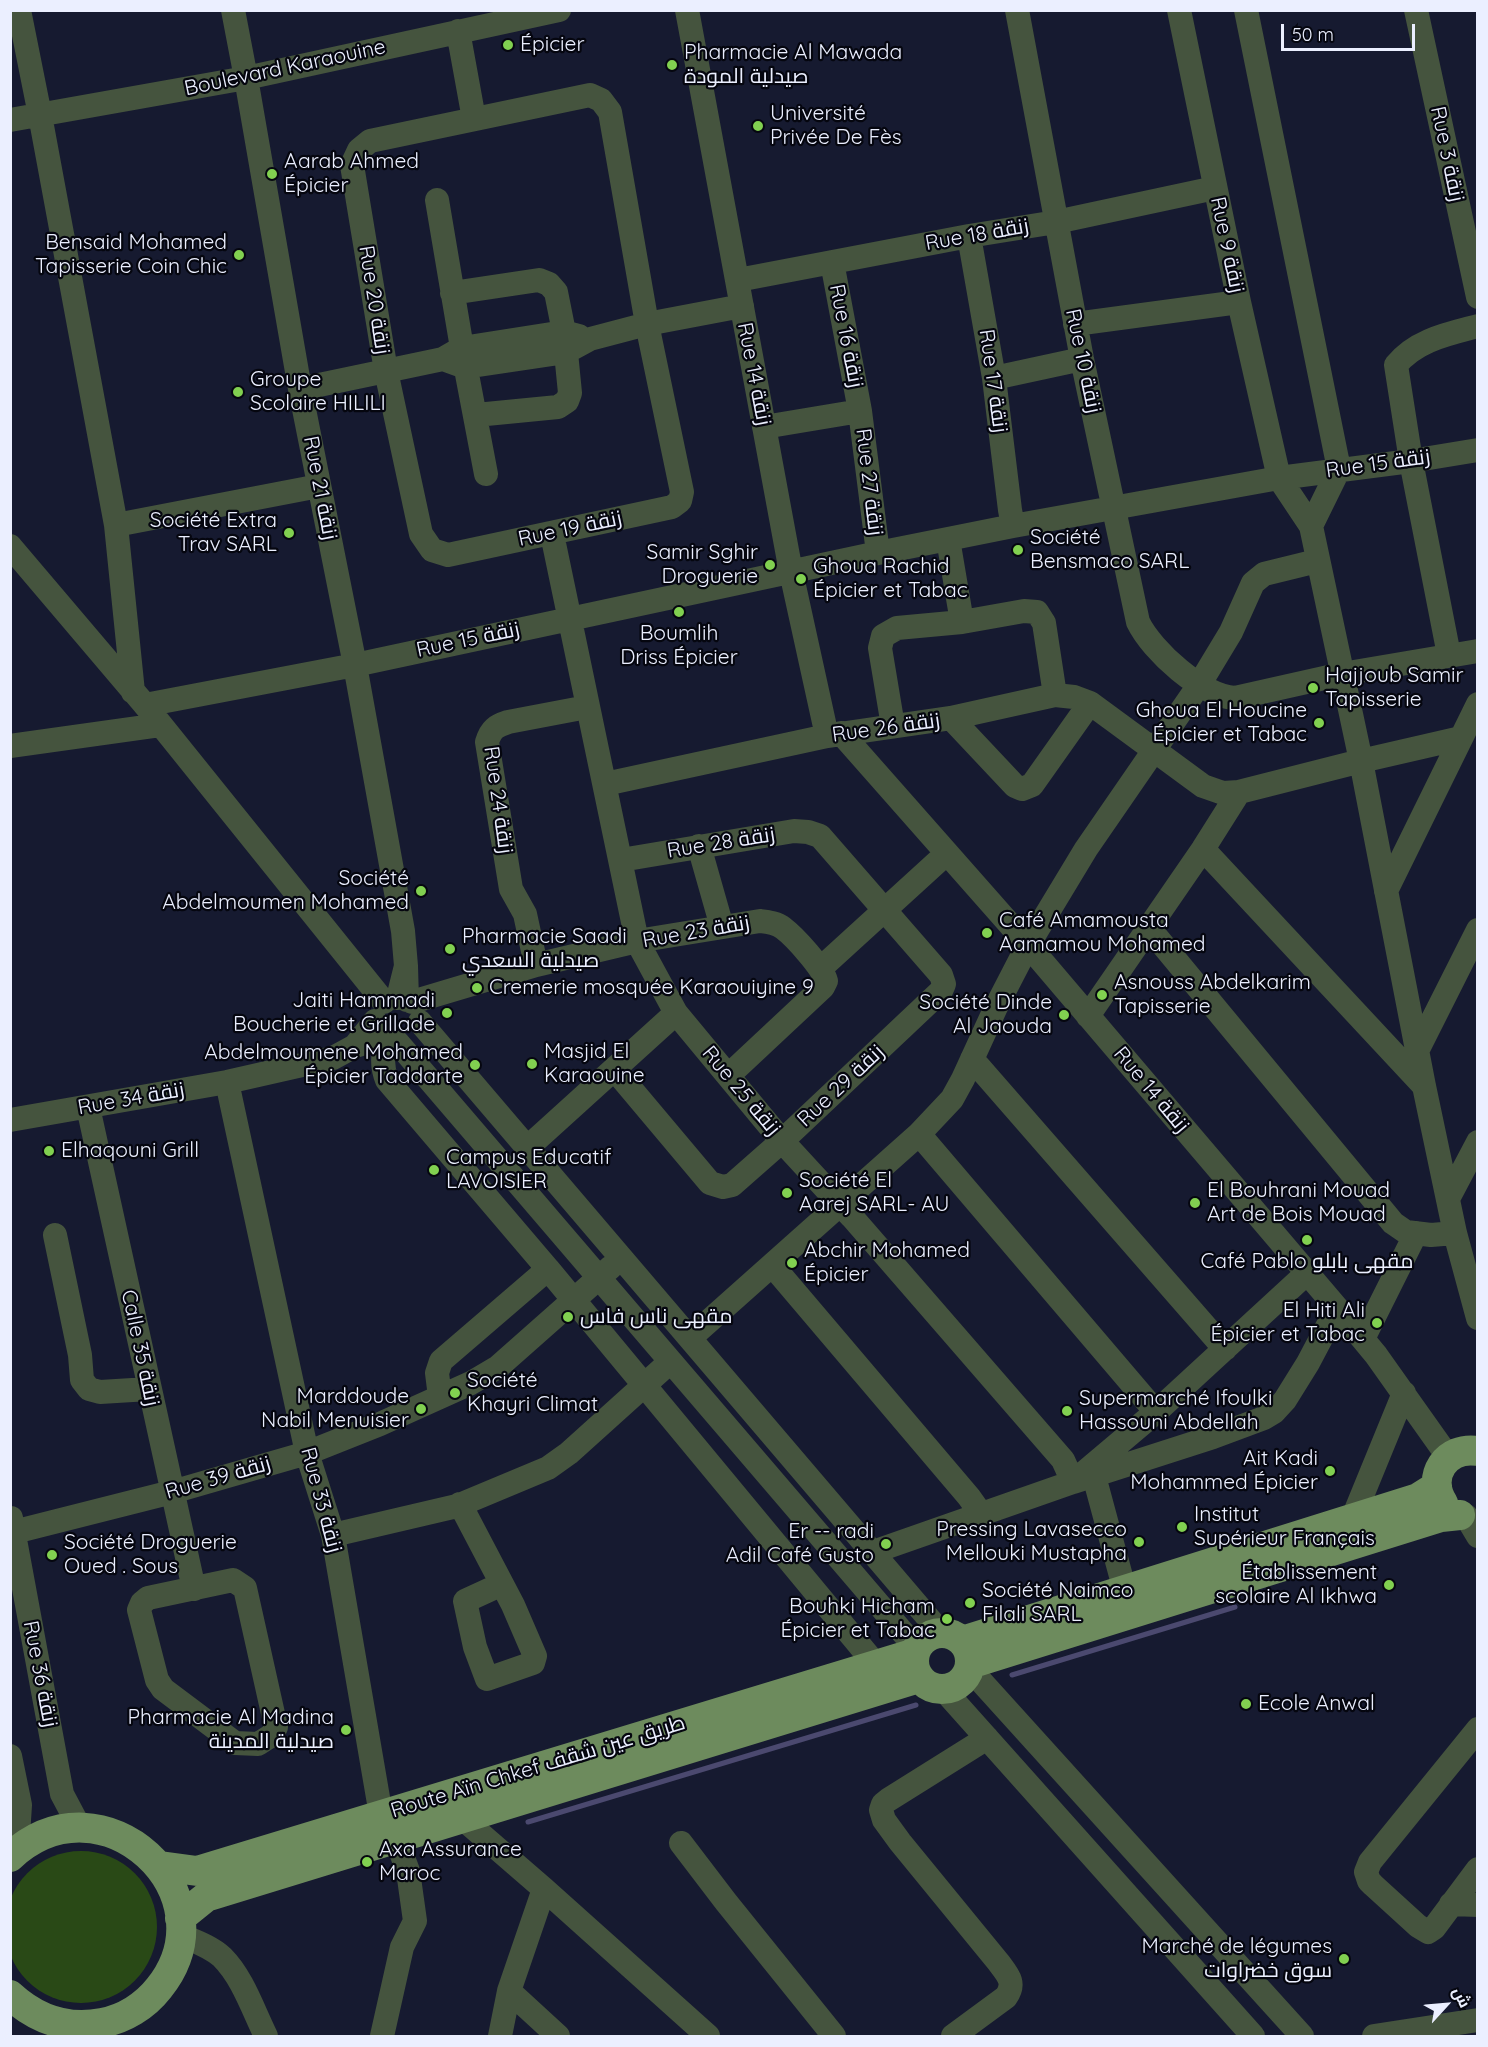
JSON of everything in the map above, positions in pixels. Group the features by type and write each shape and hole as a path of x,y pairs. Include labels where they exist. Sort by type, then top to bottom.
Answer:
{"main road":[{"path":"1470,1451 1438,1473 1437,1486 1442,1502 1450,1510 1470,1521"},
{"name":"Route Aïn Chkef طريق عين شقف","path":"160,1866 197,1870 389,1827 462,1818 942,1659 1125,1591 1419,1498 1437,1486"},
{"name":"Route Aïn Chkef طريق عين شقف","path":"180,1927 206,1897 389,1827 876,1665 942,1659 1442,1517 1470,1521"},
{"path":"10,1995 37,2016 83,2031 117,2019 136,2009 164,1982 173,1964 180,1927 173,1890 160,1866 146,1852 126,1838 104,1830 68,1828 44,1834 14,1854"}],"street":[{"path":"19,10 116,525 139,698"},
{"name":"Rue 21 زنقة","path":"233,10 300,389 355,665 403,931 406,966 396,1018 382,1058 383,1070 387,1080 548,1269 876,1665"},
{"name":"Boulevard Karaouine","path":"10,120 246,78 558,10"},
{"name":"Rue 14 زنقة","path":"687,10 791,572 834,734 1028,945 1363,1339 1404,1393 1470,1451"},
{"name":"Rue 10 زنقة","path":"1017,10 1082,360 1138,622 1153,647 1199,685 1226,697 1235,698 1342,674 1478,651"},
{"name":"Rue 9 زنقة","path":"1179,10 1239,302 1279,478"},
{"path":"1246,10 1339,469 1311,526"},
{"name":"Rue 3 زنقة","path":"1416,10 1478,297"},
{"path":"458,31 474,119 590,95 601,100 610,112 647,324"},
{"name":"Rue 20 زنقة","path":"448,555 432,550 421,534 386,371 352,165 359,150 370,141 474,119"},
{"name":"Rue 18 زنقة","path":"738,280 969,236 1056,222 1215,188"},
{"path":"437,200 452,293 456,358 476,415 486,474"},
{"name":"Rue 17 زنقة","path":"969,236 994,378 1013,526"},
{"name":"Rue 16 زنقة","path":"832,262 860,411"},
{"path":"452,293 539,280 549,284 556,292 565,342 570,393 567,401 558,407 476,415"},
{"path":"1076,324 1239,302"},
{"path":"300,389 456,358 590,339 647,324 742,306"},
{"name":"Rue 19 زنقة","path":"448,555 672,507 680,501 682,492 647,324"},
{"path":"1449,655 1411,461 1396,364 1405,353 1425,343 1443,335 1478,326"},
{"path":"994,378 1082,360"},
{"path":"764,427 860,411"},
{"name":"Rue 27 زنقة","path":"860,411 878,553"},
{"name":"Rue 15 زنقة","path":"1279,478 1478,450"},
{"path":"791,572 1013,526 1279,478 1311,526 1361,761 1424,1086 1455,1233 1478,1318"},
{"path":"116,525 319,486"},
{"path":"552,534 568,619"},
{"path":"948,539 962,622"},
{"path":"10,546 139,698 396,1018 599,1278 670,1362 942,1659 1302,2037"},
{"path":"690,1338 919,1134 952,1099 1028,945 1086,849 1199,685 1231,632 1253,583 1264,574 1317,561"},
{"name":"Rue 15 زنقة","path":"139,698 355,665 791,572"},
{"path":"893,726 880,648 883,636 897,628 962,622 1024,611 1037,612 1044,623 1055,695"},
{"name":"Rue 25 زنقة","path":"568,619 637,941 676,1013 782,1141 1063,1460 1083,1479 1125,1591"},
{"name":"Rue 26 زنقة","path":"605,784 834,734 951,718 1055,695 1074,697 1089,703 1203,786 1222,793 1239,792"},
{"path":"951,718 1015,786 1022,789 1032,785 1089,703"},
{"path":"1386,891 1478,704"},
{"name":"Rue 24 زنقة","path":"536,964 525,914 511,889 487,742 490,733 497,726 508,722 587,707"},
{"path":"10,746 160,725"},
{"path":"1088,1016 1203,849 1239,792 1461,738"},
{"name":"Rue 28 زنقة","path":"621,860 794,831 820,836 885,912"},
{"path":"699,846 722,927"},
{"path":"1203,849 1424,1086"},
{"path":"729,1075 823,987 826,981 821,968 946,854"},
{"name":"Rue 29 زنقة","path":"615,1070 710,1183 723,1187 732,1185 941,992 944,984 941,975 885,912"},
{"name":"Rue 23 زنقة","path":"396,1018 536,964 637,941 760,921 783,928 821,968"},
{"path":"1149,928 1393,1223 1406,1232 1455,1233"},
{"path":"1417,1051 1478,930"},
{"path":"527,1148 676,1013"},
{"path":"396,1018 527,1148 873,1552 942,1659 987,1738 1253,2037"},
{"name":"Rue 34 زنقة","path":"10,1120 227,1082 333,1058 396,1018"},
{"path":"972,1059 1225,1349"},
{"name":"Rue 33 زنقة","path":"227,1082 307,1453 333,1534 389,1827 408,1871 415,1921 402,1947 382,2037"},
{"name":"Calle 35 زنقة","path":"88,1107 194,1588"},
{"path":"919,1134 1156,1412"},
{"path":"1449,1197 1478,1142"},
{"path":"1363,1339 1416,1233"},
{"path":"55,1235 80,1355 82,1380 89,1389 100,1392 149,1389"},
{"name":"Rue 39 زنقة","path":"12,1528 172,1492 307,1453 380,1424 471,1383 498,1367 621,1258"},
{"path":"772,1265 981,1514"},
{"path":"440,1397 437,1373 441,1361 548,1269"},
{"path":"1083,1479 1307,1274"},
{"path":"873,1552 1083,1479 1239,1429 1274,1412 1295,1385 1336,1308"},
{"path":"333,1534 459,1504 548,1468 569,1453 670,1362"},
{"path":"1352,1520 1404,1393"},
{"path":"459,1504 502,1584"},
{"name":"Rue 36 زنقة","path":"12,1528 62,1794 80,1828"},
{"path":"233,1580 245,1588 276,1727 272,1734 258,1744 235,1743 163,1689 157,1680 139,1610 148,1598 194,1588 233,1580"},
{"path":"1478,1729 1370,1862 1366,1872 1369,1881 1425,1932 1434,1928 1478,1869"},
{"path":"953,2037 1006,1997 1011,1990 1011,1980 900,1842 884,1820 880,1809 884,1802 987,1738"},
{"path":"10,1756 20,1805 14,1854"},
{"path":"462,1818 708,2037"},
{"path":"681,1843 834,2037"},
{"path":"500,2037 509,1991 544,1889"},
{"path":"1451,1904 1478,1905"},
{"path":"180,1927 221,1956 231,1968 266,2037"},
{"path":"509,1991 558,2037"},
{"path":"1374,2037 1478,2020"},
{"path":"1289,2037 1302,2037"}],"green space":[{"path":"81,1851 110,1856 135,1873 152,1898 157,1927 152,1956 135,1981 110,1998 81,2003 52,1998 27,1981 10,1956 5,1927 10,1898 27,1873 52,1856"}],"waterway":[{"path":"1012,1675 1235,1607"},
{"path":"528,1822 916,1705"}],"place":[{"name":"Épicier","path":"508,45"},
{"name":"Pharmacie Al Mawada صيدلية المودة","path":"672,65"},
{"name":"Université Privée De Fès","path":"758,126"},
{"name":"Aarab Ahmed Épicier","path":"272,174"},
{"name":"Bensaid Mohamed Tapisserie Coin Chic","path":"239,255"},
{"name":"Groupe Scolaire HILILI","path":"238,392"},
{"name":"Société Extra Trav SARL","path":"289,533"},
{"name":"Société Bensmaco SARL","path":"1018,550"},
{"name":"Samir Sghir Droguerie","path":"770,565"},
{"name":"Ghoua Rachid Épicier et Tabac","path":"801,579"},
{"name":"Boumlih Driss Épicier","path":"679,612"},
{"name":"Hajjoub Samir Tapisserie","path":"1313,688"},
{"name":"Ghoua El Houcine Épicier et Tabac","path":"1319,723"},
{"name":"Société Abdelmoumen Mohamed","path":"421,891"},
{"name":"Café Amamousta Aamamou Mohamed","path":"987,933"},
{"name":"Pharmacie Saadi صيدلية السعدي","path":"450,949"},
{"name":"Cremerie mosquée Karaouiyine 9","path":"477,988"},
{"name":"Asnouss Abdelkarim Tapisserie","path":"1102,995"},
{"name":"Jaiti Hammadi Boucherie et Grillade","path":"447,1013"},
{"name":"Société Dinde Al Jaouda","path":"1064,1015"},
{"name":"Masjid El Karaouine","path":"532,1064"},
{"name":"Abdelmoumene Mohamed Épicier Taddarte","path":"475,1065"},
{"name":"Elhaqouni Grill","path":"49,1151"},
{"name":"Campus Educatif LAVOISIER","path":"434,1170"},
{"name":"Société El Aarej SARL- AU","path":"787,1193"},
{"name":"El Bouhrani Mouad Art de Bois Mouad","path":"1195,1203"},
{"name":"Café Pablo مقهى بابلو","path":"1307,1240"},
{"name":"Abchir Mohamed Épicier","path":"792,1263"},
{"name":"مقهى ناس فاس","path":"568,1317"},
{"name":"El Hiti Ali Épicier et Tabac","path":"1377,1323"},
{"name":"Société Khayri Climat","path":"455,1393"},
{"name":"Marddoude Nabil Menuisier","path":"421,1409"},
{"name":"Supermarché Ifoulki Hassouni Abdellah","path":"1067,1411"},
{"name":"Ait Kadi Mohammed Épicier","path":"1330,1471"},
{"name":"Institut Supérieur Français","path":"1182,1527"},
{"name":"Pressing Lavasecco Mellouki Mustapha","path":"1139,1542"},
{"name":"Er -- radi Adil Café Gusto","path":"886,1544"},
{"name":"Société Droguerie Oued . Sous","path":"52,1555"},
{"name":"Établissement scolaire Al Ikhwa","path":"1389,1585"},
{"name":"Société Naimco Filali SARL","path":"970,1603"},
{"name":"Bouhki Hicham Épicier et Tabac","path":"947,1619"},
{"name":"Ecole Anwal","path":"1246,1704"},
{"name":"Pharmacie Al Madina صيدلية المدينة","path":"346,1730"},
{"name":"Axa Assurance Maroc","path":"367,1862"},
{"name":"Marché de légumes سوق خضراوات","path":"1344,1959"}]}
